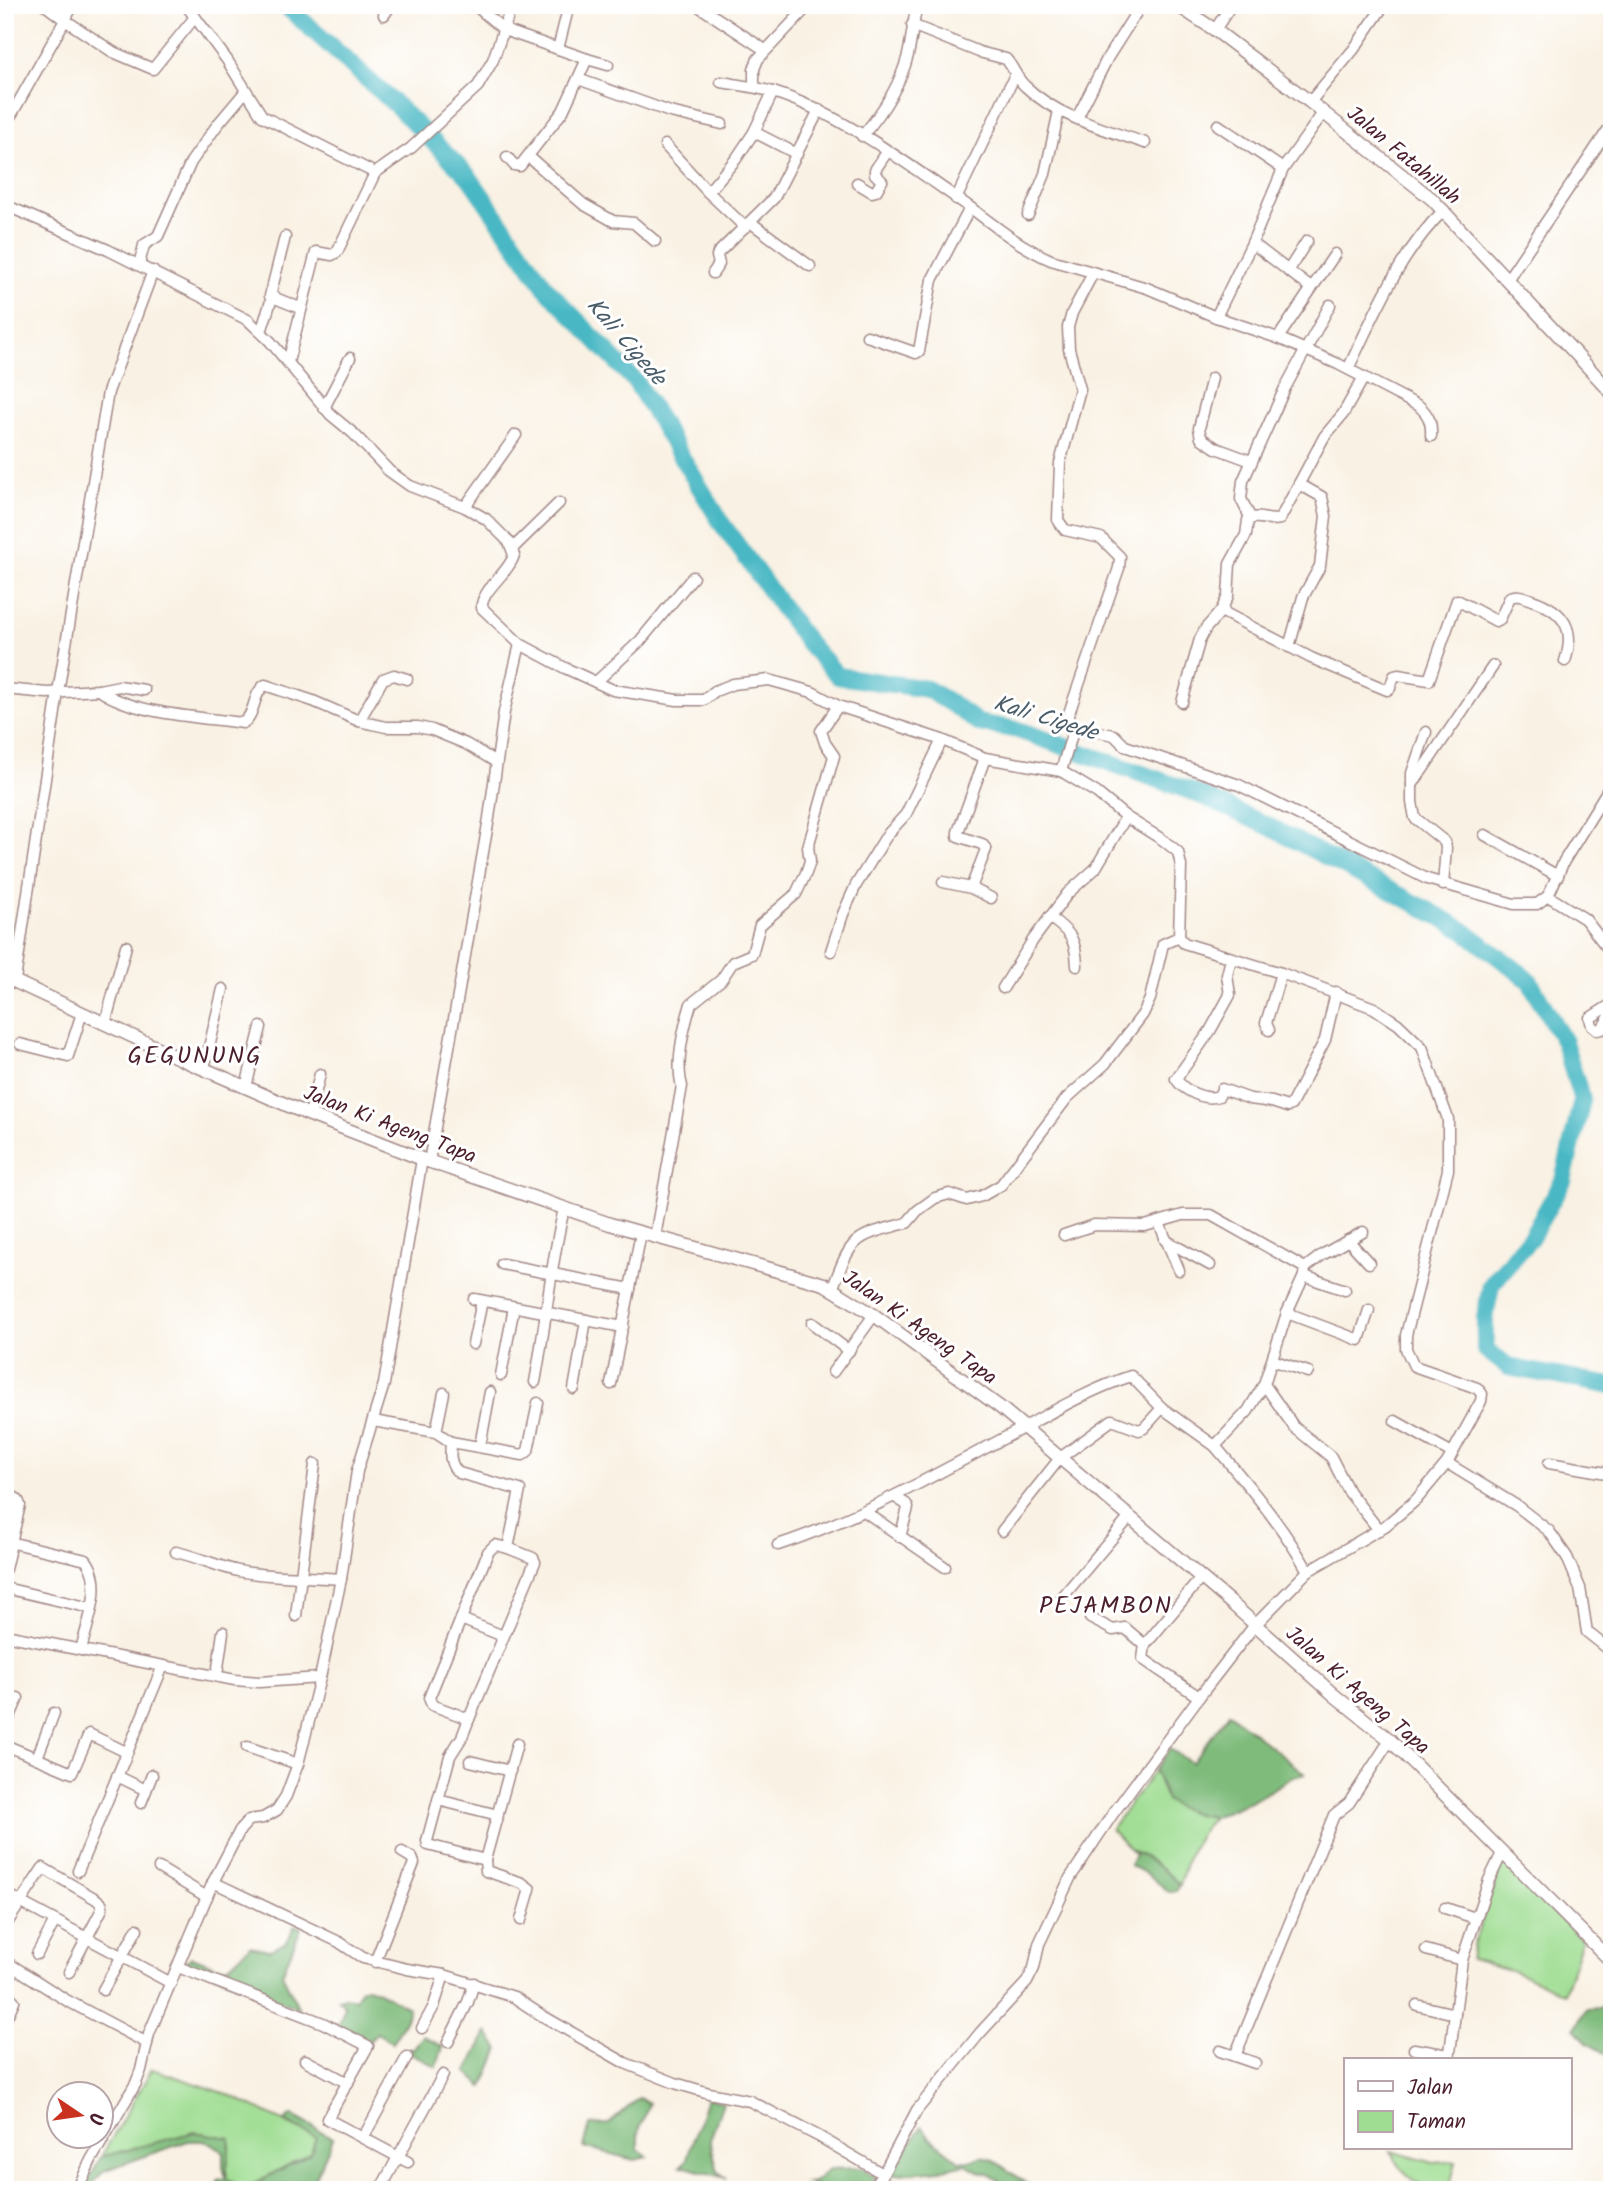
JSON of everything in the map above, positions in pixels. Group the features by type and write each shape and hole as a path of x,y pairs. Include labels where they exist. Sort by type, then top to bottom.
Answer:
{"street":[{"path":"45,5 114,52 153,69 195,18"},
{"path":"5,126 73,5"},
{"path":"186,5 227,60 266,120 375,173"},
{"path":"384,15 391,5"},
{"path":"475,5 504,30 608,65"},
{"path":"288,362 314,256 319,251 332,255 337,252 375,173 411,148 478,86 493,60 512,5"},
{"path":"558,49 569,5"},
{"path":"697,5 765,50"},
{"path":"754,87 755,64 809,5"},
{"path":"863,136 881,115 902,72 908,55 917,5"},
{"path":"1077,118 1108,57 1141,5"},
{"name":"Jalan Fatahillah","path":"1177,5 1215,30 1310,102 1444,210 1612,393"},
{"path":"1215,30 1231,5"},
{"path":"1310,102 1354,49 1384,5"},
{"path":"912,25 979,52 1008,60 1014,75 1042,101 1059,111 1145,143"},
{"path":"507,157 518,167 528,157 563,111 587,60"},
{"path":"956,199 1014,75"},
{"path":"578,79 670,112 722,124"},
{"path":"721,82 773,92 819,110 887,152 1023,247 1051,260 1146,288 1216,317 1307,349 1348,369 1419,406 1427,413 1432,424 1431,436"},
{"path":"139,265 144,245 159,234 195,158 218,124 246,92"},
{"path":"708,191 736,159 754,132 773,92"},
{"path":"713,273 719,264 717,255 774,198 819,110"},
{"path":"1028,215 1045,174 1059,111"},
{"path":"1216,317 1252,243 1283,169 1323,113"},
{"path":"1507,280 1612,124"},
{"path":"1218,125 1283,169"},
{"path":"754,132 797,154"},
{"path":"665,145 708,191 748,224 810,266"},
{"path":"857,183 872,192 876,191 882,180 875,170 887,152"},
{"path":"528,157 583,204 613,222 634,223 655,241"},
{"path":"5,205 153,271 248,320 288,362 324,408 400,480 425,493 465,507 486,519 513,548 514,555 510,565 481,604 487,615 520,644 613,690 677,700 704,699 733,684 769,680 812,692 838,706 942,740 985,758 1062,768 1126,817 1178,852 1181,866 1179,937 1184,943 1282,973 1374,1008 1390,1018 1422,1047 1448,1119 1448,1170 1406,1335 1406,1349 1414,1366 1478,1388 1482,1394 1481,1401 1449,1458 1407,1508 1379,1530 1308,1571 1255,1626 1199,1697 1112,1815 1070,1878 1039,1944 1034,1968 1027,1982 980,2033 917,2110 883,2174 871,2190"},
{"path":"867,336 916,353 919,351 932,280 970,208"},
{"path":"1348,369 1408,251 1427,226 1444,210"},
{"path":"261,331 272,298 285,237"},
{"path":"1288,271 1307,241"},
{"path":"1252,243 1311,288"},
{"path":"1278,338 1335,254"},
{"path":"10,979 110,380 153,271"},
{"path":"1062,768 1072,733 1068,716 1119,568 1120,557 1101,538 1065,530 1058,520 1060,463 1080,389 1069,349 1068,327 1072,313 1093,273"},
{"path":"272,298 300,308"},
{"path":"1182,702 1200,639 1221,611 1228,596 1230,564 1246,535 1250,517 1243,506 1241,495 1251,461 1285,388 1330,305"},
{"path":"324,408 350,358"},
{"path":"1250,517 1273,521 1280,519 1324,437 1343,414 1364,377"},
{"path":"1212,378 1199,428 1201,438 1216,448 1251,461"},
{"path":"465,507 516,435"},
{"path":"1289,646 1303,597 1320,566 1326,516 1322,497 1299,484"},
{"path":"513,548 559,503"},
{"path":"596,682 640,641 693,577"},
{"path":"1221,611 1311,658 1385,690 1390,688 1394,676 1398,674 1428,681 1456,601 1460,600 1496,621 1500,620 1510,597 1514,595 1551,607 1562,619 1571,642 1564,661"},
{"path":"77,2190 91,2160 136,2083 147,2043 213,1882 244,1823 253,1818 263,1818 277,1810 286,1796 298,1764 341,1579 357,1471 384,1384 489,818 504,712 520,644"},
{"path":"1410,788 1493,666"},
{"path":"359,721 383,679 394,675 407,679"},
{"path":"99,690 123,703 194,718 243,723 249,719 260,689 265,685 313,701 359,721 386,727 432,730 466,744 496,762"},
{"path":"5,689 36,693 99,690 119,686 144,690"},
{"path":"655,1237 682,1086 682,1054 691,1004 721,980 733,961 752,954 760,925 790,901 801,886 809,864 808,847 834,756 821,731 838,706"},
{"path":"1426,732 1412,773 1410,788 1415,818 1445,842 1443,885"},
{"path":"1072,733 1114,735 1125,746 1239,785 1427,879 1514,904 1538,904 1548,896 1578,835 1612,783"},
{"path":"831,951 856,885 887,835 906,814 942,740"},
{"path":"971,888 986,849 958,836 958,832 985,758"},
{"path":"1003,988 1068,892 1096,869 1126,817"},
{"path":"1485,835 1558,876"},
{"path":"943,882 971,888 991,898"},
{"path":"1548,896 1585,919 1612,954"},
{"path":"1049,917 1064,927 1076,944 1077,966"},
{"path":"832,1290 849,1248 864,1235 881,1228 907,1223 917,1211 936,1198 949,1194 967,1200 982,1196 1001,1185 1067,1098 1105,1064 1130,1033 1150,999 1163,944 1179,937"},
{"path":"105,1024 126,946"},
{"path":"1231,959 1227,975 1230,995 1210,1031 1176,1079 1202,1096 1214,1098 1219,1096 1222,1089 1250,1099 1287,1107 1291,1105 1325,1040 1336,992"},
{"path":"1269,1030 1266,1023 1282,973"},
{"name":"Jalan Ki Ageng Tapa","path":"10,979 310,1115 426,1160 641,1233 824,1284 874,1315 1024,1427 1334,1695 1391,1740 1612,1962"},
{"path":"204,1068 223,989"},
{"path":"1612,1004 1590,1018 1591,1026 1597,1030 1602,1029 1612,1013"},
{"path":"20,1044 68,1056 82,1013"},
{"path":"246,1087 261,1027"},
{"path":"310,1115 320,1074"},
{"path":"535,1382 551,1273 564,1209"},
{"path":"1064,1235 1094,1225 1135,1227 1183,1215 1216,1216 1304,1272 1345,1290"},
{"path":"1158,1223 1180,1270"},
{"path":"1215,1446 1248,1411 1264,1384 1287,1313 1304,1272 1363,1232"},
{"path":"611,1384 641,1233"},
{"path":"1165,1240 1210,1265"},
{"path":"1349,1240 1369,1263"},
{"path":"502,1264 630,1289"},
{"path":"473,1344 478,1300 623,1327"},
{"path":"501,1375 514,1307"},
{"path":"1287,1313 1359,1340 1369,1310"},
{"path":"833,1372 874,1315"},
{"path":"573,1389 586,1320"},
{"path":"812,1323 849,1351"},
{"path":"1272,1360 1308,1372"},
{"path":"778,1545 837,1524 895,1497 1078,1399 1131,1376 1162,1408 1215,1446 1289,1537 1308,1571"},
{"path":"1264,1384 1294,1427 1331,1457 1349,1492 1379,1530"},
{"path":"480,1446 490,1392"},
{"path":"436,1432 444,1393"},
{"path":"373,1421 436,1432 451,1442 526,1454 538,1403"},
{"path":"1002,1531 1060,1458 1112,1420 1135,1430 1142,1429 1162,1408"},
{"path":"1395,1421 1549,1531 1567,1557 1580,1588 1587,1632 1612,1652"},
{"path":"451,1442 450,1458 454,1469 459,1473 520,1490 508,1548"},
{"path":"1549,1463 1612,1474"},
{"path":"296,1616 315,1464"},
{"path":"5,1494 19,1500 20,1505 8,1542 5,1569"},
{"path":"895,1497 908,1508 900,1537"},
{"path":"864,1511 945,1567"},
{"path":"1059,1601 1130,1517"},
{"path":"8,1542 86,1560 93,1569 95,1580 91,1608 81,1650"},
{"path":"469,1719 429,1702 488,1552 495,1545 533,1558 535,1562 462,1737 450,1756 427,1841 428,1844 485,1860"},
{"path":"176,1552 198,1557 216,1566 267,1576 341,1579"},
{"path":"1199,1697 1143,1658 1144,1646 1201,1578"},
{"path":"5,1588 91,1608"},
{"path":"1090,1618 1113,1630 1125,1628 1144,1646"},
{"path":"461,1619 503,1636"},
{"path":"217,1675 223,1632"},
{"path":"5,1635 259,1682 320,1678"},
{"path":"78,1871 163,1666"},
{"path":"5,1728 18,1698"},
{"path":"37,1758 54,1713"},
{"path":"5,1745 72,1773 89,1734 126,1752"},
{"path":"1235,2056 1334,1815 1349,1803 1391,1740"},
{"path":"517,1744 485,1860 486,1871 522,1883 530,1889 521,1920"},
{"path":"247,1747 298,1764"},
{"path":"470,1761 510,1771"},
{"path":"141,1803 152,1775"},
{"path":"117,1776 146,1790"},
{"path":"438,1800 498,1815"},
{"path":"375,1962 414,1863 412,1858 401,1852"},
{"path":"1414,2049 1449,2058 1462,1960 1475,1919 1502,1853"},
{"path":"159,1868 207,1897"},
{"path":"5,1926 41,1870 46,1869 102,1904 102,1909 69,1972"},
{"path":"213,1882 319,1932 375,1962 444,1975 514,1997 625,2063 675,2083 750,2101 883,2174"},
{"path":"5,1892 171,1983"},
{"path":"1445,1908 1475,1919"},
{"path":"37,1954 55,1921"},
{"path":"103,1990 137,1929"},
{"path":"1426,1950 1462,1960"},
{"path":"5,1961 66,2000 147,2043"},
{"path":"178,1967 323,2024 368,2046 327,2119 403,2160"},
{"path":"422,2028 434,2006 444,1975"},
{"path":"448,2042 468,2002 474,1983"},
{"path":"5,1992 14,2001 5,2021"},
{"path":"1417,2005 1455,2014"},
{"path":"1220,2051 1255,2063"},
{"path":"363,2138 407,2057"},
{"path":"304,2060 348,2083"},
{"path":"380,2190 403,2160 443,2075"}],"green space":[{"path":"1229,1713 1305,1774 1293,1777 1252,1801 1213,1817 1177,1807 1166,1800 1155,1770 1170,1749 1192,1763"},
{"path":"1155,1770 1161,1787 1196,1814 1213,1817 1192,1849 1180,1885 1153,1862 1130,1850 1111,1829"},
{"path":"1130,1850 1169,1874 1180,1885 1176,1891 1169,1892 1149,1875 1130,1865 1135,1855"},
{"path":"1503,1861 1582,1940 1564,1993 1514,1971 1471,1959 1473,1946"},
{"path":"295,1925 301,1928 282,1974 299,2009 185,1962 192,1957 218,1967 229,1966 250,1946 270,1950 287,1942"},
{"path":"367,1987 409,2008 393,2043 377,2033 370,2041 338,2026 345,2006 338,1999 355,1999 360,1990"},
{"path":"1612,2001 1612,2057 1587,2043 1575,2028 1587,2009 1607,2008"},
{"path":"487,2032 499,2049 483,2087 467,2072"},
{"path":"423,2036 443,2047 436,2067 406,2050 414,2048"},
{"path":"152,2069 227,2094 316,2137 311,2153 244,2189 226,2178 230,2138 195,2132 101,2157 105,2150 116,2150 116,2131"},
{"path":"639,2098 649,2103 638,2134 638,2149 648,2157 634,2160 584,2147 590,2125 609,2124"},
{"path":"707,2098 723,2102 710,2140 718,2172 727,2178 681,2166 687,2159"},
{"path":"291,2115 333,2138 310,2190 217,2190 218,2180 226,2178 244,2189 311,2153 316,2137 284,2121"},
{"path":"922,2126 930,2138 958,2160 970,2161 981,2156 992,2159 1035,2190 1018,2190 966,2164 939,2170 889,2175"},
{"path":"195,2132 230,2138 226,2178 223,2152 207,2141 188,2141 103,2171 88,2190 83,2190 101,2157"},
{"path":"1390,2151 1434,2163 1456,2161 1449,2190 1421,2185 1407,2175"},
{"path":"862,2168 875,2176 865,2190 822,2190 806,2183 814,2182 829,2169"}],"waterway":[{"name":"Kali Cigede","path":"285,5 398,107 469,177 546,288 636,382 722,524 807,642 838,676 927,689 978,723 1018,730 1193,792 1270,827 1435,914 1463,930 1529,980 1564,1042 1582,1100 1563,1181 1531,1237 1491,1285 1485,1318 1485,1349 1508,1367 1612,1386"}],"district":[{"name":"GEGUNUNG","path":"195,1055"},
{"name":"PEJAMBON","path":"1106,1605"}]}
